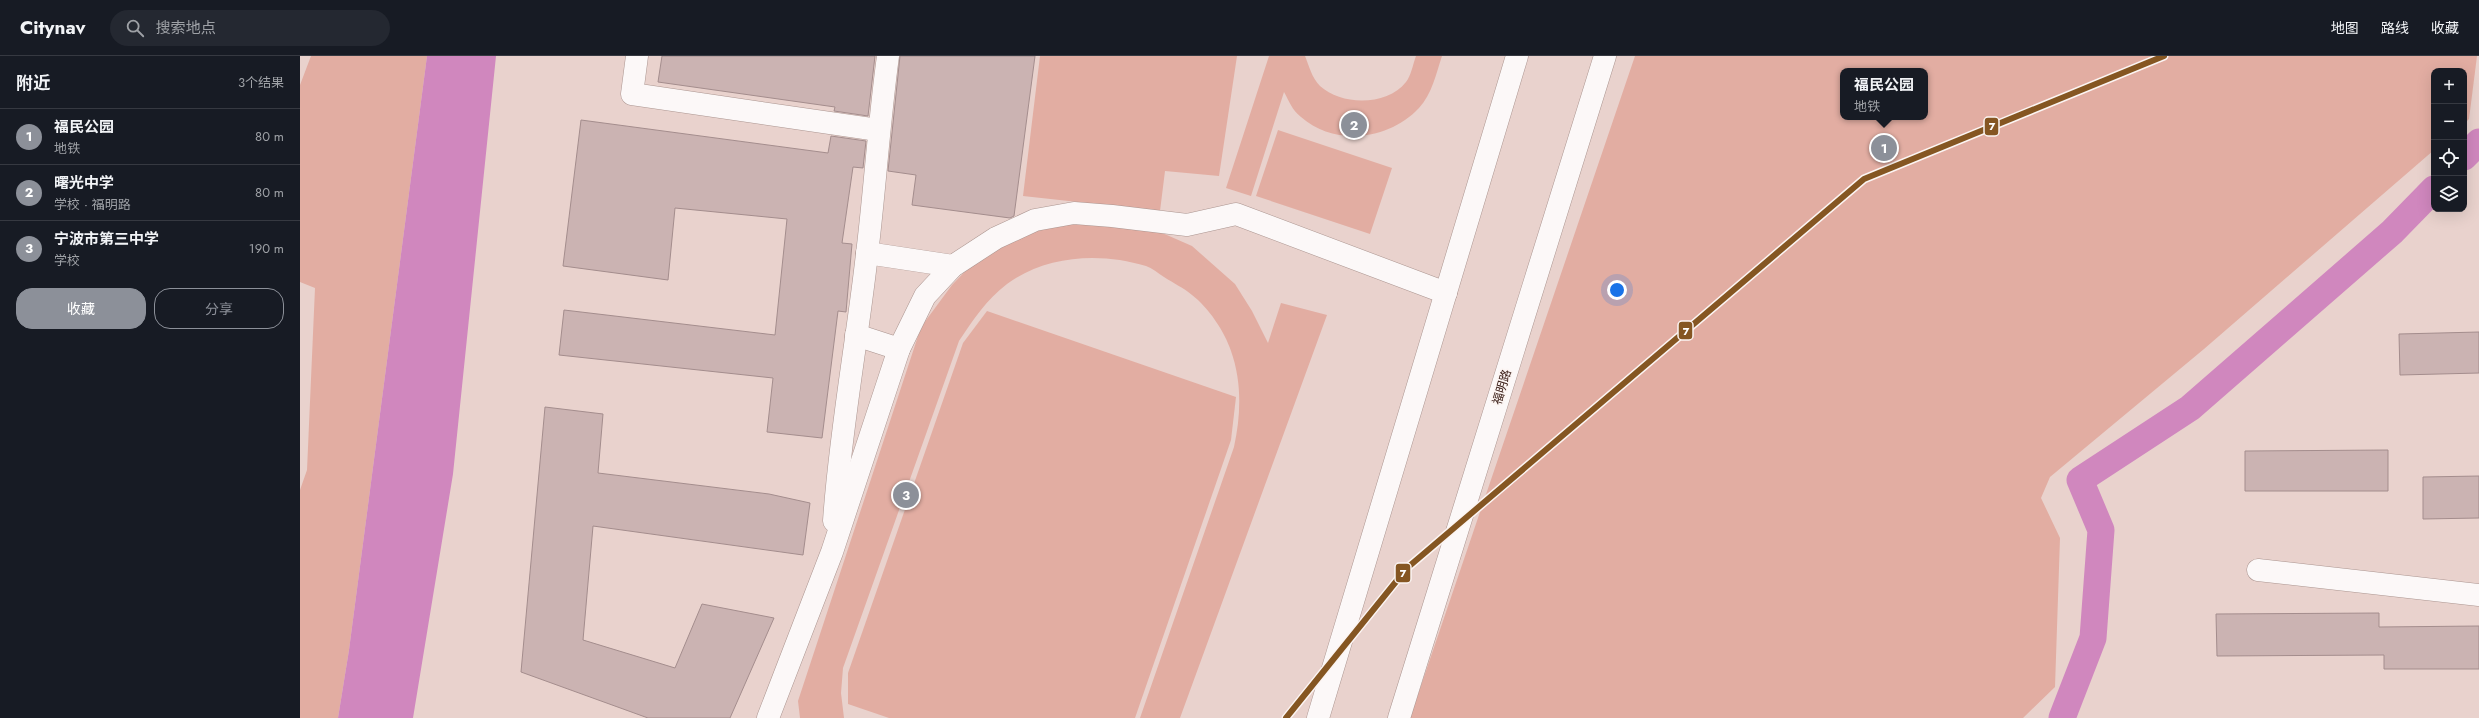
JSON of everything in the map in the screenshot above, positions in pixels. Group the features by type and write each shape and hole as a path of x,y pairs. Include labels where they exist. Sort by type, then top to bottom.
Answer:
{"main road":[{"path":"637,56 632,94 878,130"},
{"path":"832,552 837,480 867,253 878,130 888,56"},
{"path":"1318,718 1517,56"},
{"name":"福明路","path":"1399,718 1605,56"},
{"path":"768,718 832,552 900,349 925,296 953,266 996,238 1035,220 1074,213 1187,225 1236,214 1446,293"},
{"path":"867,253 953,266"},
{"path":"856,335 900,349"},
{"path":"2258,570 2479,595"}],"shaded area":[{"path":"311,56 427,56 349,650 338,718 300,718 300,490 307,470 315,288 300,282 300,85"},
{"path":"427,56 496,56 453,474 413,718 338,718 349,650"},
{"path":"1040,56 1237,56 1219,176 1165,171 1160,211 1023,196"},
{"path":"1269,56 1305,56 1317,83 1329,93 1352,100 1364,100 1388,96 1398,90 1408,79 1416,56 1442,56 1436,77 1427,96 1419,108 1407,119 1393,127 1377,133 1362,136 1345,136 1330,133 1315,127 1295,111 1284,92 1251,196 1226,188"},
{"path":"1635,56 2477,56 2469,119 2467,121 2467,68 2431,68 2431,153 2204,349 2050,477 2041,498 2060,538 2055,687 2023,718 1410,718"},
{"path":"1278,130 1392,168 1370,234 1256,196"},
{"path":"1075,223 1160,232 1192,246 1235,284 1252,311 1268,343 1281,303 1327,315 1180,718 1140,718 1234,447 1239,411 1239,387 1235,363 1225,336 1220,328 1204,306 1189,292 1146,266 1111,259 1093,258 1056,262 1022,274 999,290 975,318 959,341 843,668 841,693 844,718 800,718 798,701 921,327 952,285 978,258 1048,225"},
{"path":"987,311 1236,397 1231,440 1135,718 889,718 848,704 848,673 963,343"}],"building":[{"path":"662,56 875,56 868,116 834,111 835,107 658,82"},
{"path":"900,56 1035,56 1014,216 1010,218 912,205 916,175 888,171"},
{"path":"581,120 828,153 831,136 866,141 863,168 853,167 842,243 852,244 846,312 838,311 822,438 767,432 773,378 559,355 564,310 775,335 787,219 675,208 668,280 563,266"},
{"path":"2479,332 2479,373 2400,375 2399,334"},
{"path":"545,407 603,414 598,473 769,494 810,503 803,555 593,526 583,640 675,668 702,604 774,618 730,718 648,718 521,672"},
{"path":"2388,450 2388,491 2245,491 2245,451"},
{"path":"2479,476 2479,518 2423,519 2423,477"},
{"path":"2379,613 2379,627 2479,626 2479,669 2384,669 2384,655 2217,656 2216,614"}],"waterway":[{"path":"2467,154 2479,142"},
{"path":"2062,718 2093,638 2101,530 2080,480 2190,408 2392,232 2431,192"}],"transit line":[{"name":"7","path":"1286,718 1407,568 1864,179 2164,56"}],"place":[{"name":"曙光中学","path":"1354,125"},
{"name":"福民公园","path":"1884,148"},
{"name":"宁波市第三中学","path":"906,495"}]}
